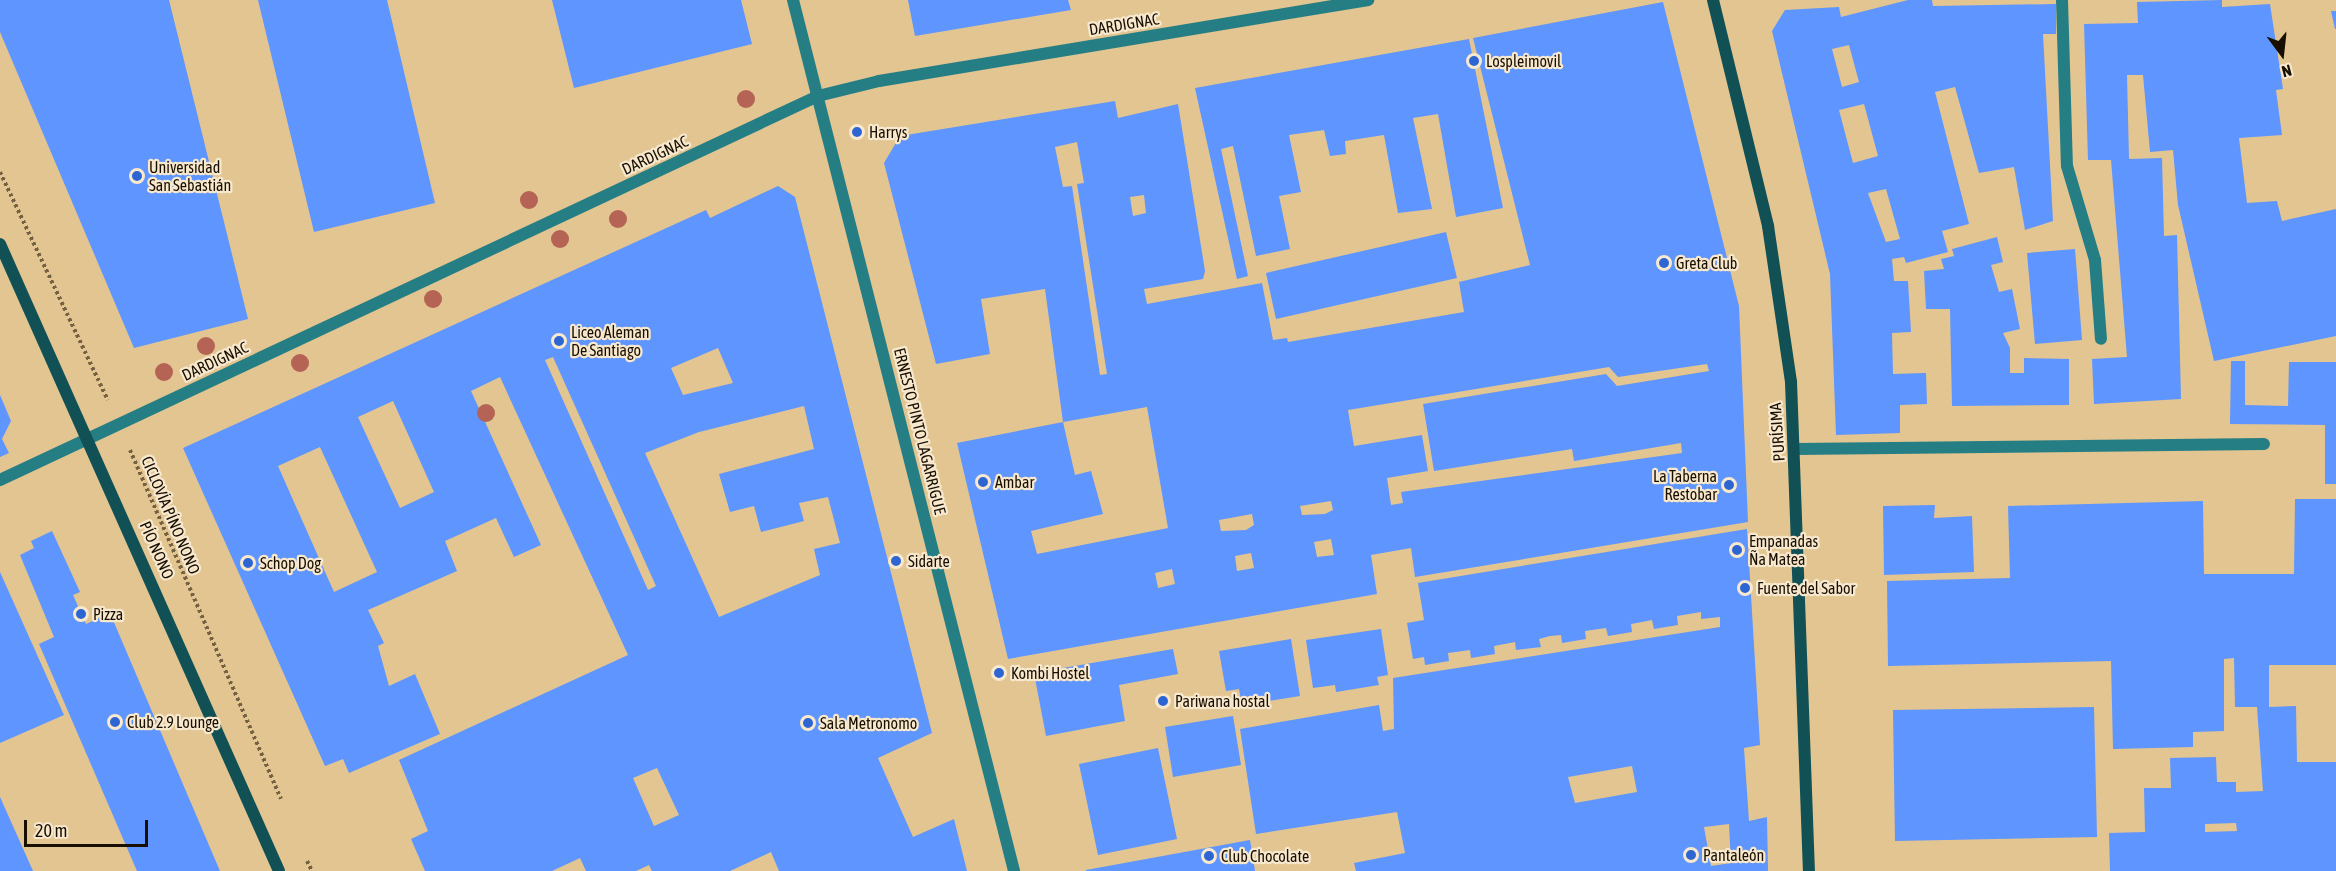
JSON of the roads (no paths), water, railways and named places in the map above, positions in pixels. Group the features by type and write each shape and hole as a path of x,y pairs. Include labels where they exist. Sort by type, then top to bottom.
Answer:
{"main road":[{"name":"PURÍSIMA","path":"1713,0 1775,265 1796,449 1809,871"},
{"name":"PÍO NONO","path":"0,244 89,438 279,871"}],"street":[{"name":"ERNESTO PINTO LAGARRIGUE","path":"793,0 1014,871"},
{"name":"DARDIGNAC","path":"0,480 818,96 879,81 1368,0"},
{"path":"2062,0 2067,166 2095,260 2101,339"},
{"path":"1796,449 2264,444"}],"place":[{"name":"Lospleimovil","path":"1474,61"},
{"name":"Harrys","path":"857,132"},
{"name":"Universidad San Sebastián","path":"137,176"},
{"name":"Greta Club","path":"1664,263"},
{"name":"Liceo Aleman De Santiago","path":"559,341"},
{"name":"Ambar","path":"983,482"},
{"name":"La Taberna Restobar","path":"1729,485"},
{"name":"Empanadas Ña Matea","path":"1737,550"},
{"name":"Sidarte","path":"896,561"},
{"name":"Schop Dog","path":"248,563"},
{"name":"Fuente del Sabor","path":"1745,588"},
{"name":"Pizza","path":"81,614"},
{"name":"Kombi Hostel","path":"999,673"},
{"name":"Pariwana hostal","path":"1163,701"},
{"name":"Club 2.9 Lounge","path":"115,722"},
{"name":"Sala Metronomo","path":"808,723"},
{"name":"Pantaleón","path":"1691,855"},
{"name":"Club Chocolate","path":"1209,856"}]}
